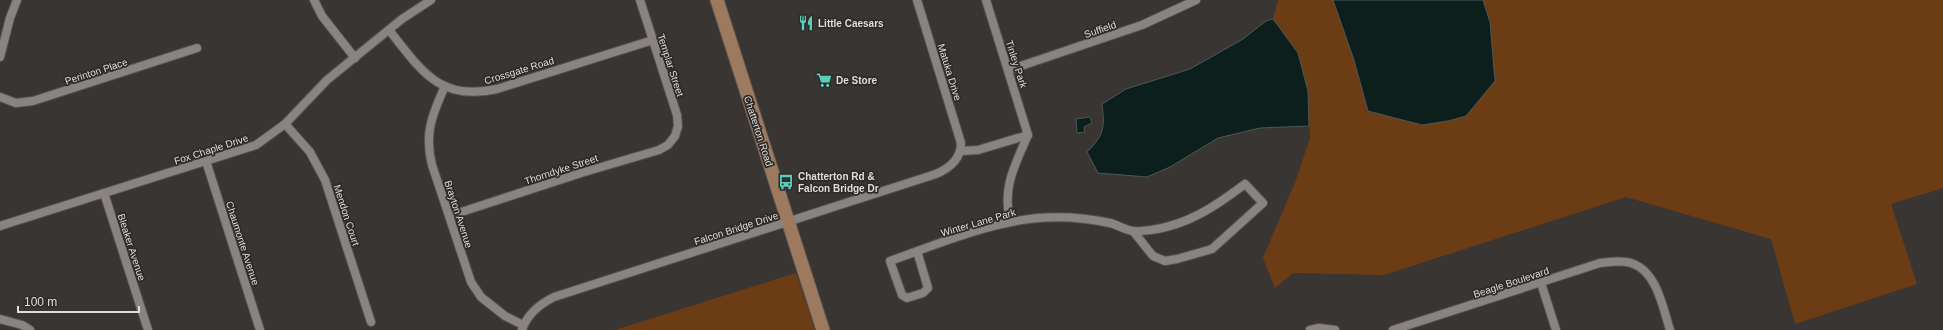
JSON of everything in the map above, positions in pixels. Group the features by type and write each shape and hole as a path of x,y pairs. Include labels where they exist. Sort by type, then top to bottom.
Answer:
{"main road":[{"name":"Chatterton Road","path":"717,0 823,330"}],"street":[{"path":"0,57 12,11 17,0"},
{"path":"314,0 322,16 354,58"},
{"name":"Fox Chaple Drive","path":"0,226 256,145 285,124 327,80 389,30 431,0"},
{"name":"Templar Street","path":"640,0 677,115 678,126 675,136"},
{"name":"Matuka Drive","path":"917,0 959,133 961,151"},
{"name":"Tinley Park","path":"986,0 1028,135"},
{"name":"Suffield","path":"1009,70 1142,25 1196,0"},
{"name":"Crossgate Road","path":"389,30 424,72 445,86 463,92 484,92 653,40"},
{"name":"Perinton Place","path":"0,97 16,103 33,101 198,48"},
{"name":"Brayton Avenue","path":"445,86 429,125 428,136 430,157 466,270 481,297 523,328"},
{"name":"Mendon Court","path":"285,124 310,152 325,180 371,322"},
{"path":"961,151 978,150 1028,135"},
{"path":"1010,221 1007,198 1009,180 1028,135"},
{"name":"Thorndyke Street","path":"449,216 581,173 659,150 668,145 675,136"},
{"name":"Falcon Bridge Drive","path":"523,328 536,308 554,297 936,174 952,164 961,151"},
{"name":"Chaumonte Avenue","path":"206,161 260,330"},
{"name":"Winter Lane Park","path":"917,251 928,288 923,293 907,298 902,295 890,261 917,251 1010,221 1040,218 1079,219 1109,223 1133,231 1162,228 1188,221 1221,202 1245,184 1262,203 1212,248 1177,259 1165,261 1153,256 1133,231"},
{"name":"Bleaker Avenue","path":"104,194 148,330"},
{"name":"Beagle Boulevard","path":"1393,330 1600,263 1625,262 1636,265 1647,274 1654,284 1670,330"},
{"path":"1541,283 1556,330"},
{"path":"0,319 22,325 30,330"},
{"path":"1310,330 1319,328 1335,330"}],"shaded area":[{"path":"1278,0 1333,0 1354,60 1368,111 1422,125 1448,121 1466,116 1490,22 1483,0 1943,0 1943,188 1891,204 1917,284 1795,324 1771,239 1626,197 1384,275 1293,273 1275,288 1263,258 1296,180 1310,138 1308,91 1298,53 1273,19"},
{"path":"796,273 815,330 615,330"}],"water":[{"path":"1333,0 1483,0 1490,22 1495,81 1466,116 1448,121 1422,125 1368,111 1354,60"},
{"path":"1273,19 1298,53 1308,91 1309,126 1260,128 1218,138 1170,167 1147,177 1098,173 1087,152 1097,141 1102,131 1102,104 1126,89 1190,69 1243,39 1266,21"},
{"path":"1090,117 1092,123 1084,127 1085,132 1077,133 1076,119"}],"place":[{"name":"Little Caesars","path":"806,23"},
{"name":"De Store","path":"824,80"},
{"name":"Chatterton Rd & Falcon Bridge Dr","path":"786,182"}]}
